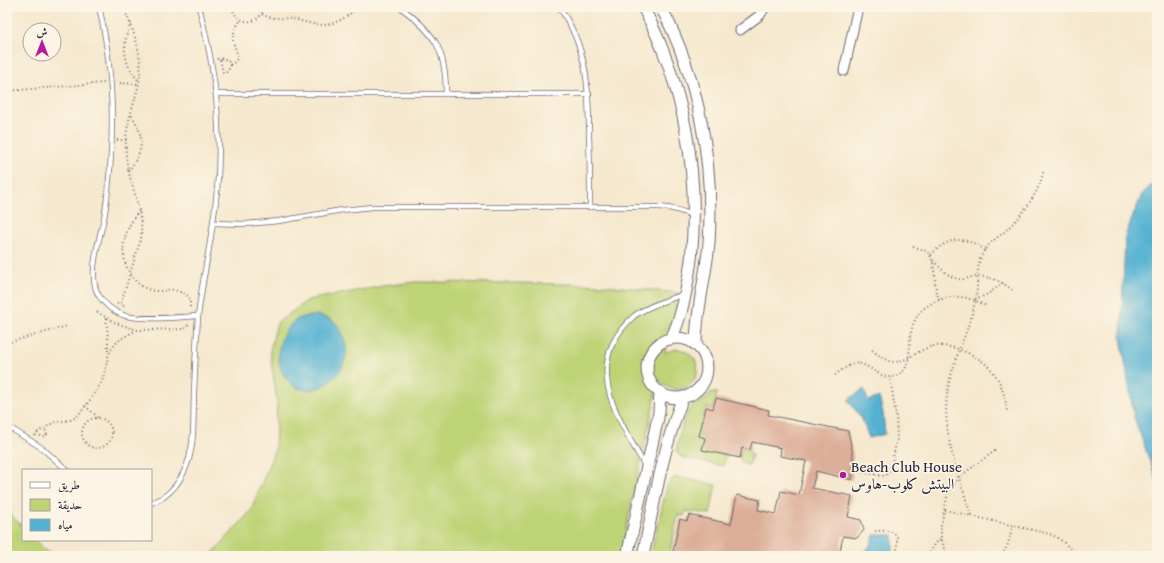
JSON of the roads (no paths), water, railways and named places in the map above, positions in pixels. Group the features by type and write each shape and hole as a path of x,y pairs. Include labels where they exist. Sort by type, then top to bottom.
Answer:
{"street":[{"path":"643,7 666,57 676,88 690,151 693,184 694,216 686,293 680,319 671,339"},
{"path":"661,7 681,52 692,84 700,116 709,184 706,270 696,322 696,345"},
{"path":"740,30 760,15 765,7"},
{"path":"844,71 858,7"},
{"path":"671,339 680,339 696,345 705,357 707,372 705,379 697,391 683,398 675,398 667,396 654,387 648,373 649,358 658,346 671,339"},
{"path":"627,556 659,412 660,392"},
{"path":"642,556 667,448 683,398"}],"lane":[{"path":"99,7 110,83 111,140 110,169 103,226 94,265 95,287 99,296 105,303 123,315 142,318 198,316"},
{"path":"152,503 156,502 171,491 182,476 189,458 193,434 195,355 198,316 217,191 219,159 216,94 211,60 198,7"},
{"path":"400,7 423,26 435,40 442,56 446,74 446,94"},
{"path":"559,7 576,38 585,65 589,94 590,207"},
{"path":"216,94 589,94"},
{"path":"213,223 246,224 279,221 342,210 373,207 670,208 683,211 694,216"},
{"path":"646,469 609,397 606,382 606,367 609,352 615,339 624,326 635,316 648,308 686,293"},
{"path":"7,426 32,440 66,469"}],"water":[{"path":"1157,180 1157,481 1134,417 1121,337 1125,236 1142,194"},
{"path":"318,315 332,320 338,326 344,338 346,353 342,366 335,377 324,385 312,390 300,389 289,382 281,369 279,362 280,346 285,331 296,320 303,317"},
{"path":"864,389 868,401 879,397 883,413 885,434 869,438 862,419 848,400"},
{"path":"874,535 893,535 893,556 859,556 869,547"}],"place":[{"name":"Beach Club House البيتش كلوب-هاوس","path":"843,475"}]}
